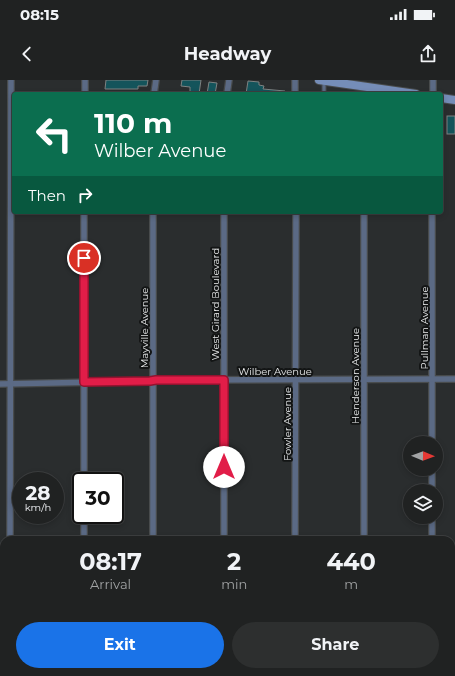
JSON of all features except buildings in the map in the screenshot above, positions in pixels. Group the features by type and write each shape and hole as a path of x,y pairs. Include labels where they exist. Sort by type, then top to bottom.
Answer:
{"main road":[{"path":"322,80 401,92"},
{"path":"443,98 455,100"}],"street":[{"path":"10,536 11,80"},
{"path":"85,80 85,92"},
{"path":"154,92 156,80"},
{"path":"227,92 229,80"},
{"path":"295,80 295,92"},
{"path":"433,80 433,92"},
{"path":"84,214 84,472"},
{"name":"Mayville Avenue","path":"153,214 153,536"},
{"name":"West Girard Boulevard","path":"224,214 224,536"},
{"name":"Fowler Avenue","path":"295,536 296,214"},
{"name":"Henderson Avenue","path":"364,214 364,536"},
{"name":"Pullman Avenue","path":"432,214 432,436"},
{"name":"Wilber Avenue","path":"0,384 153,380 455,379"},
{"path":"84,524 84,536"},
{"path":"432,524 432,536"}],"lane":[{"path":"322,80 324,92"}],"route":[{"path":"84,258 84,382 224,380 224,467"}]}
